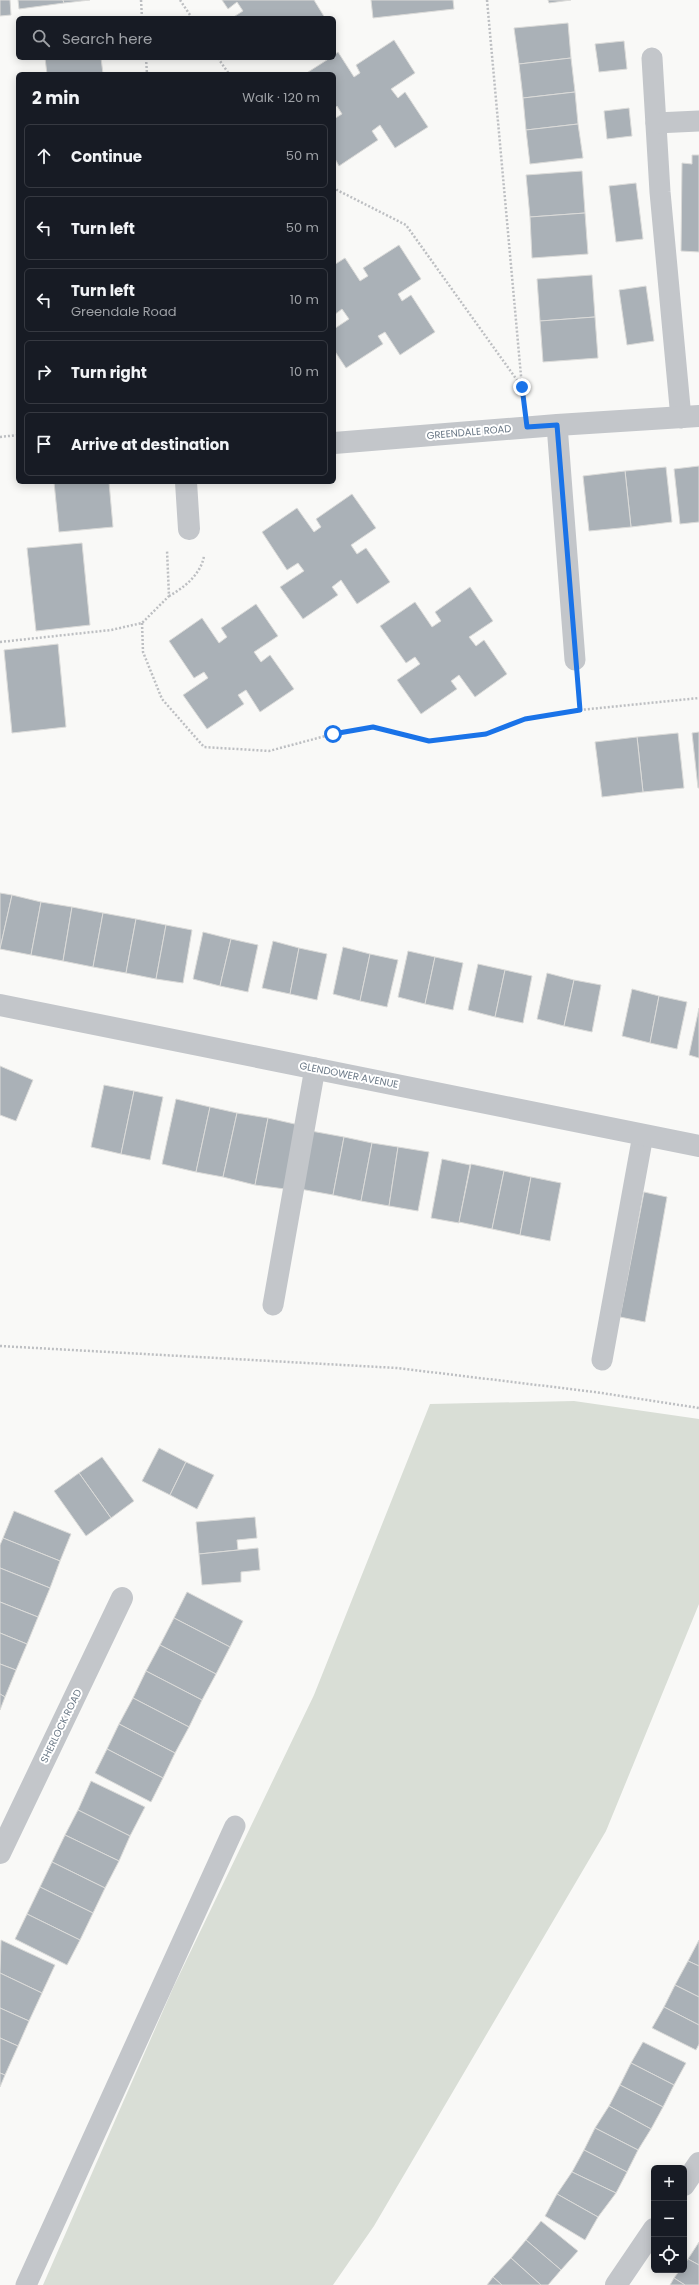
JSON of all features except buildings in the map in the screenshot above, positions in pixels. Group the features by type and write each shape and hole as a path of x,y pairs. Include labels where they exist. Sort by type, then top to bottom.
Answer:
{"street":[{"name":"GREENDALE ROAD","path":"336,443 527,427 690,417"},
{"path":"186,484 189,530"},
{"name":"GLENDOWER AVENUE","path":"0,1005 699,1146"},
{"name":"SHERLOCK ROAD","path":"0,1853 122,1598"},
{"path":"687,2181 699,2163"},
{"path":"616,2285 651,2233"}],"lane":[{"path":"652,58 660,192 690,417"},
{"path":"656,123 699,121"},
{"path":"557,425 575,660"},
{"path":"273,1305 316,1068"},
{"path":"602,1360 643,1135"},
{"path":"26,2285 235,1826"}],"path":[{"path":"141,0 142,16"},
{"path":"180,0 191,16"},
{"path":"487,0 522,387 527,427"},
{"path":"146,60 147,72"},
{"path":"219,60 228,72"},
{"path":"336,189 406,225 522,387"},
{"path":"0,437 16,435"},
{"path":"0,642 111,630 142,623 169,596 166,546"},
{"path":"142,623 143,652 162,699 204,747 269,751 333,734 373,727 429,741 486,734 525,719 580,710 699,698"},
{"path":"575,660 580,710"},
{"path":"0,1346 397,1368 595,1392 699,1408"}],"shaded area":[{"path":"574,1401 699,1419 699,1604 606,1831 374,2226 333,2285 43,2285 173,1988 314,1695 430,1404"}],"route":[{"path":"333,734 373,727 429,741 486,734 525,719 580,710 557,425 527,427 522,387"}]}
